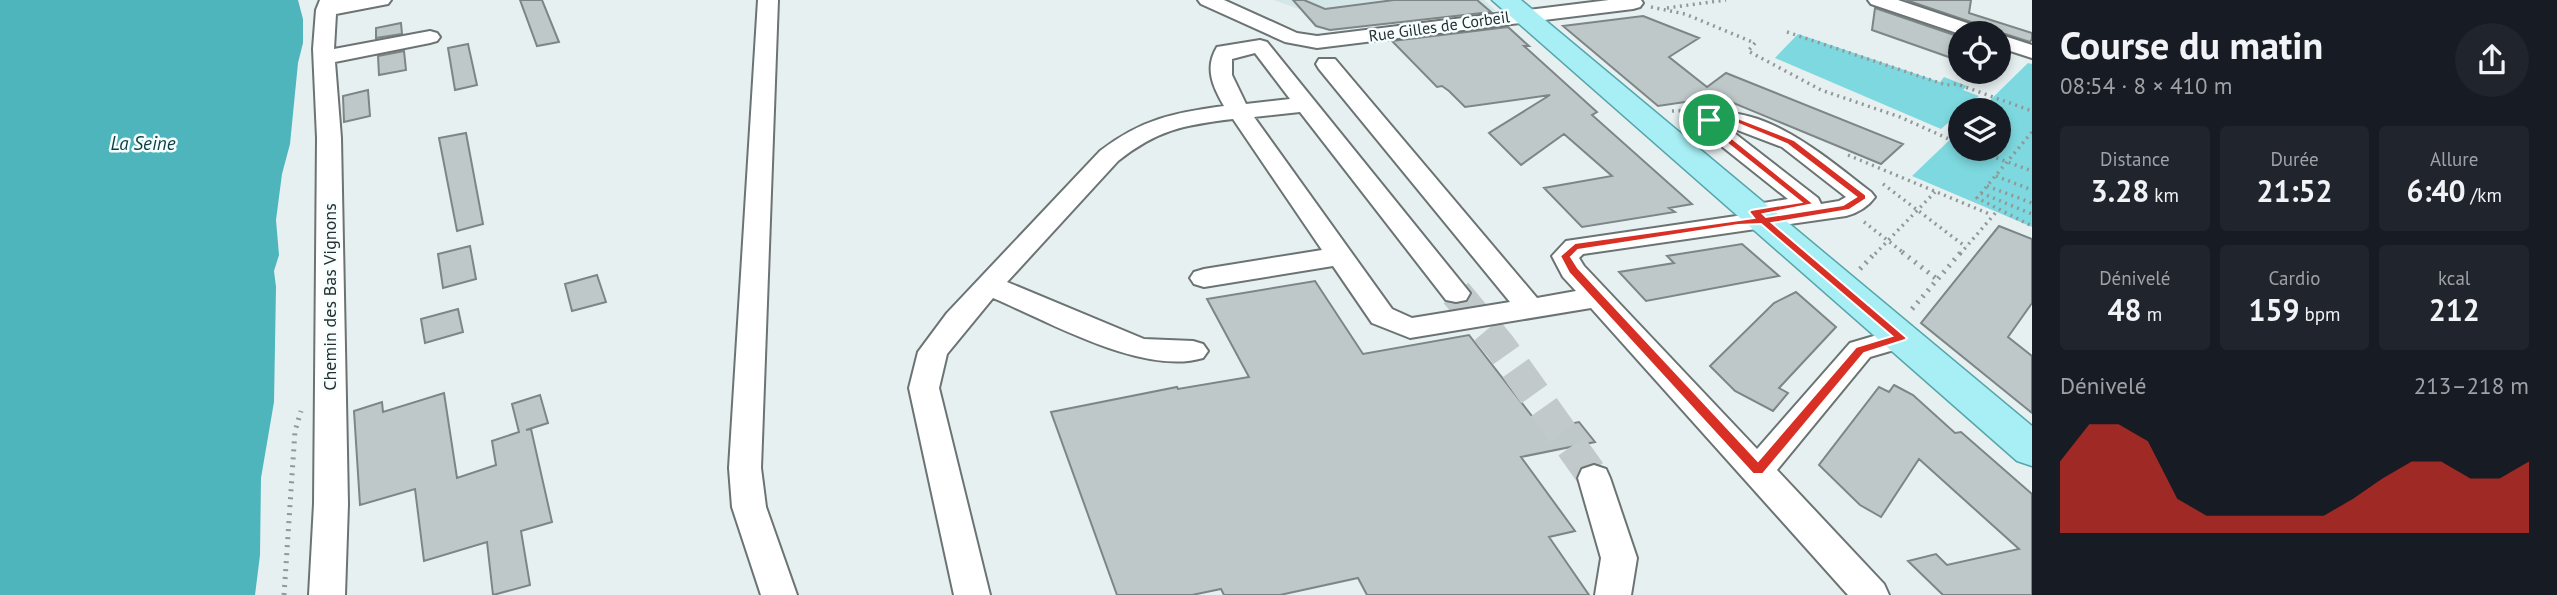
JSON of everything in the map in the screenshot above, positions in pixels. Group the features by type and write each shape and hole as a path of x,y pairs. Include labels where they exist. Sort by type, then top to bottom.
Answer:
{"main road":[{"path":"1523,9 1759,217 2027,445"}],"street":[{"path":"328,5 381,0"},
{"path":"768,0 745,468 749,507 779,595"},
{"name":"Rue Gilles de Corbeil","path":"1208,0 1299,40 1317,42 1523,9 1633,4"},
{"path":"1878,0 1936,9 1957,21"},
{"name":"Chemin des Bas Vignons","path":"327,595 330,567 329,133 326,57 328,5"},
{"path":"326,57 430,37"},
{"path":"2011,45 2032,52"},
{"path":"1456,293 1260,46 1228,50 1221,57 1228,94 1382,316 1410,328 1598,297"},
{"path":"1327,64 1531,309"},
{"path":"972,595 924,388 933,352 988,285 1109,156 1132,138 1164,125 1306,104"},
{"path":"1759,217 1846,208 1862,197 1790,142 1730,117 1709,120 1708,124 1809,204 1738,222 1575,247 1565,256 1568,264 1871,595"},
{"path":"1204,278 1340,256"},
{"path":"988,285 1141,349 1193,351"},
{"path":"1758,470 1860,350 1897,335"},
{"path":"1594,478 1619,558 1613,595"}],"path":[{"path":"1662,9 1726,0"},
{"path":"1633,4 1685,14 1755,43 1748,51 1821,90 1900,117 1948,139"},
{"path":"1787,32 1946,85 1957,84 2032,111"},
{"path":"2032,132 1977,198 2032,226"},
{"path":"1842,153 1866,171"},
{"path":"2007,162 2032,172"},
{"path":"1996,176 2032,190"},
{"path":"1876,179 1966,247"},
{"path":"1987,186 2032,203"},
{"path":"1855,274 1916,209 1936,192"},
{"path":"1981,193 2032,214"},
{"path":"1897,335 1997,210"},
{"path":"285,595 295,430 302,405"}],"shaded area":[{"path":"1273,0 1484,0 1496,11 1330,30 1316,26 1302,10"},
{"path":"1798,34 1940,82 1944,77 1948,79 1948,84 1962,84 1967,86 1963,90 1979,96 1948,98 1948,123 1941,129 1775,58"},
{"path":"2028,63 2032,64 2032,227 1912,176 1948,142 1948,161 2011,161 2011,98 1992,98 2007,84 2011,84 2011,80"}],"water":[{"name":"La Seine","path":"0,0 298,0 303,19 303,43 298,63 290,144 282,174 276,220 279,255 274,271 274,402 261,478 260,555 255,595 0,595"}],"building":[{"path":"520,0 542,0 559,42 537,46"},
{"path":"1293,0 1304,0 1325,9 1394,0 1477,0 1491,12 1330,30 1316,26"},
{"path":"1906,0 1971,0 1969,13 1994,21 1968,21"},
{"path":"1875,8 1948,33 1948,57 1872,30"},
{"path":"1643,16 1699,38 1669,57 1707,87 1726,73 1903,144 1881,164 1719,97 1658,106 1563,26"},
{"path":"401,23 402,34 376,38 376,28"},
{"path":"2011,26 2032,33 2030,42 2011,36"},
{"path":"1508,27 1529,46 1524,46 1597,112 1592,115 1692,204 1669,208 1675,212 1582,227 1544,188 1612,176 1564,134 1521,165 1489,133 1550,95 1465,107 1442,86 1437,87 1392,41"},
{"path":"468,44 477,85 455,90 448,48"},
{"path":"404,51 406,70 379,75 378,56"},
{"path":"368,90 370,116 344,122 343,96"},
{"path":"466,133 483,224 457,231 439,138"},
{"path":"1999,226 2032,239 2032,303 2008,337 2032,356 2032,413 1921,323"},
{"path":"1742,244 1779,276 1646,301 1619,272 1674,263 1667,256"},
{"path":"470,246 476,279 443,288 438,254"},
{"path":"597,275 606,302 572,311 565,284"},
{"path":"1315,281 1363,354 1469,335 1542,429 1579,422 1595,442 1521,457 1575,531 1549,537 1589,595 1367,595 1358,578 1280,595 1224,595 1221,589 1192,595 1117,595 1051,412 1177,387 1178,389 1249,377 1207,299"},
{"path":"1796,292 1836,327 1779,388 1788,393 1773,411 1735,391 1710,366 1774,303"},
{"path":"458,309 463,332 425,343 421,319"},
{"path":"1894,385 1913,395 1955,433 1961,432 2032,494 2032,595 1943,595 1908,561 1936,554 1947,565 2019,549 1919,459 1881,517 1860,505 1819,465 1879,387 1889,392"},
{"path":"444,393 457,478 496,465 492,441 519,432 512,404 540,395 548,423 526,430 531,429 552,522 521,531 530,585 493,595 487,542 424,561 415,489 360,505 354,411 382,402 383,412"}],"tunnel":[{"path":"1456,293 1500,346 1594,478"}],"route":[{"path":"1709,120 1708,124 1809,204 1754,212 1764,221 1738,222 1575,247 1565,256 1573,271 1758,470 1860,350 1901,338 1764,221 1846,208 1862,197 1790,142 1730,117 1709,120"}]}
